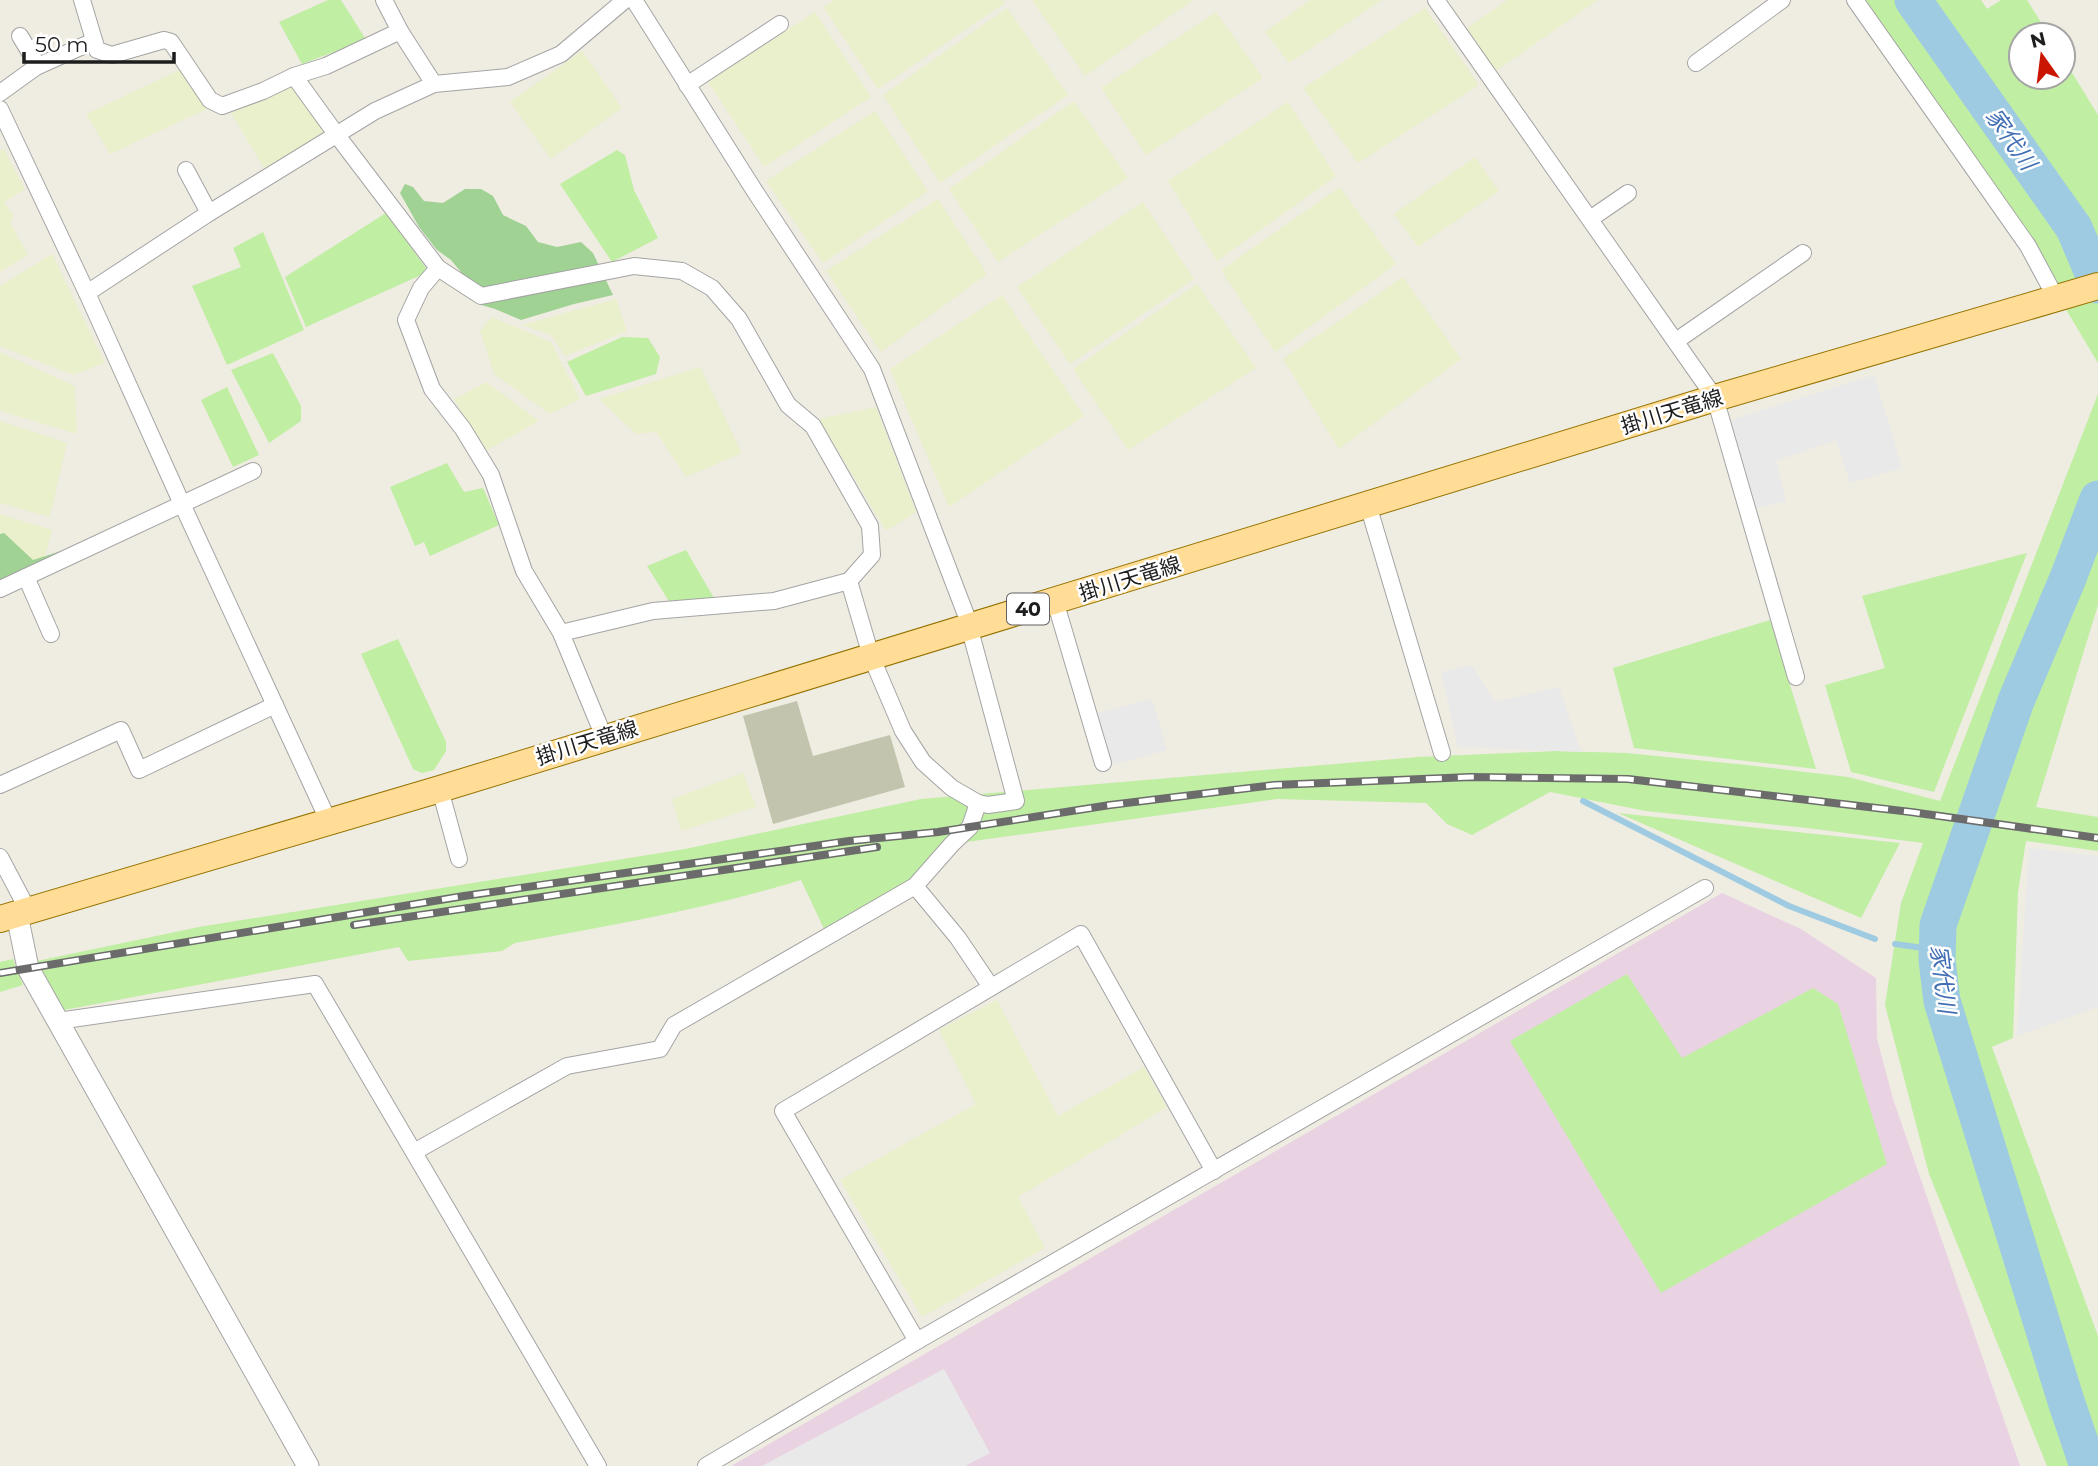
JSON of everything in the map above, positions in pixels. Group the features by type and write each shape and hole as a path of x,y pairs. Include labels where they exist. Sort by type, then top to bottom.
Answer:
{"main road":[{"name":"掛川天竜線","path":"15,915 440,789 1716,398 2098,286"}],"street":[{"path":"82,0 97,50 112,55 164,40 170,42 210,100 222,106 294,75 326,66 400,30"},
{"path":"384,0 435,84"},
{"path":"87,293 209,213 375,111 435,84 508,77 561,54 625,0"},
{"path":"634,0 872,369 966,615 1016,801 988,805 978,803 952,788 923,762 903,731 871,656 849,581"},
{"path":"1436,0 1716,398 1796,677"},
{"path":"1696,63 1782,0"},
{"path":"1855,0 2028,246 2056,298"},
{"path":"687,85 780,24"},
{"path":"20,36 38,66"},
{"path":"0,93 38,66 94,41"},
{"path":"294,75 438,268 481,296 634,267 682,271 712,288 739,319 788,405 813,426 870,526 873,555 849,581 774,601 653,611 561,633"},
{"path":"0,109 4,132 87,293 329,822"},
{"path":"186,170 209,213"},
{"path":"1590,219 1628,192"},
{"path":"1675,341 1803,253"},
{"path":"438,268 421,288 406,320 416,351 432,389 463,429 491,475 524,571 561,633 604,737"},
{"path":"0,589 253,471"},
{"path":"1368,505 1442,753"},
{"path":"26,577 51,634"},
{"path":"1055,601 1103,763"},
{"path":"0,785 121,730 139,770 275,705"},
{"path":"440,789 459,859"},
{"path":"414,1152 568,1066 660,1049 674,1025 915,886 970,827 978,803"},
{"path":"0,857 28,968 308,1466"},
{"path":"915,886 958,938 991,988"},
{"path":"706,1466 1705,888"},
{"path":"917,1342 783,1111 1082,934 1214,1171"},
{"path":"58,1021 315,984 598,1466"}],"shaded area":[{"path":"834,0 1003,0 1005,3 878,89 823,7"},
{"path":"1032,0 1193,0 1085,76"},
{"path":"1310,0 1382,0 1289,63 1265,32"},
{"path":"1507,0 1598,0 1496,71 1466,29"},
{"path":"1007,8 1068,95 940,183 883,95"},
{"path":"1425,8 1479,85 1358,163 1303,88"},
{"path":"815,12 871,97 764,167 708,82"},
{"path":"1216,12 1263,78 1146,155 1101,88"},
{"path":"582,51 622,108 551,159 510,102"},
{"path":"184,68 209,108 110,154 86,114"},
{"path":"294,83 327,133 264,168 231,113"},
{"path":"1074,101 1128,178 998,262 949,189"},
{"path":"1288,102 1336,176 1217,261 1168,181"},
{"path":"875,111 928,191 823,263 766,181"},
{"path":"3,148 25,189 4,202 14,216 10,222 28,255 0,272 0,151"},
{"path":"1475,157 1499,191 1418,247 1394,214"},
{"path":"1340,187 1396,264 1275,352 1221,270"},
{"path":"938,199 987,274 881,352 826,271"},
{"path":"1143,202 1194,279 1070,364 1017,287"},
{"path":"52,254 105,363 73,375 0,346 0,286"},
{"path":"1403,277 1461,359 1339,449 1283,359"},
{"path":"1197,284 1256,368 1128,450 1073,369"},
{"path":"1002,295 1084,416 949,507 890,369"},
{"path":"616,299 627,331 565,356 551,335 522,325"},
{"path":"492,317 551,342 580,399 550,414 494,374 480,331"},
{"path":"0,352 75,386 77,434 0,411"},
{"path":"700,367 742,453 686,477 656,432 636,434 599,399"},
{"path":"1874,375 1902,468 1850,483 1836,440 1776,461 1786,501 1754,509 1728,421"},
{"path":"486,382 539,421 485,451 454,399"},
{"path":"876,407 916,512 886,531 819,419"},
{"path":"0,421 67,443 50,517 0,503"},
{"path":"0,514 52,530 45,556 33,560 4,533 0,534"},
{"path":"1472,665 1495,702 1559,687 1581,752 1458,747 1441,672"},
{"path":"1152,699 1167,750 1112,765 1098,713"},
{"path":"797,701 813,756 890,735 905,787 773,824 743,716"},
{"path":"743,773 756,807 681,831 672,799"},
{"path":"2029,848 2098,856 2098,1007 2017,1036"},
{"path":"1722,893 1801,929 1876,978 1877,1039 1893,1099 2020,1466 731,1466"},
{"path":"997,1000 1058,1116 1144,1067 1167,1107 1018,1197 1045,1248 922,1317 840,1180 976,1104 939,1030"},
{"path":"944,1369 990,1453 965,1466 762,1466"}],"green space":[{"path":"328,0 341,0 365,38 302,64 279,22"},
{"path":"1855,0 1981,0 1987,9 2001,0 2027,0 2040,21 2007,21 2007,91 2077,91 2077,81 2098,115 2098,363 2028,246"},
{"path":"617,150 625,155 634,190 658,238 612,262 560,184"},
{"path":"405,184 413,187 424,201 443,203 465,189 481,189 493,196 503,215 526,226 538,242 557,247 581,242 593,253 613,295 521,320 478,304 470,283 451,260 437,250 419,227 400,193"},
{"path":"386,213 426,268 421,275 306,327 285,277"},
{"path":"263,232 304,330 227,365 192,286 241,267 233,248"},
{"path":"622,337 648,338 660,357 656,374 586,396 567,362"},
{"path":"273,353 301,406 301,421 269,443 231,370"},
{"path":"227,387 259,455 233,467 201,400"},
{"path":"2098,394 2098,605 2036,807 2098,817 2098,851 2026,841 2018,892 2013,1038 1992,1047 2098,1336 2098,1466 2047,1466 1929,1174 1885,1005 1901,903 1923,843 1646,811 1550,792 1472,835 1447,824 1426,803 1277,799 952,844 915,886 825,931 801,880 695,908 515,943 502,951 408,961 399,947 64,1010 37,961 199,927 685,849 921,799 1418,757 1556,751 1626,753 1848,777 1940,801"},
{"path":"447,463 464,492 483,488 499,525 430,556 424,542 415,546 390,487"},
{"path":"4,533 33,560 61,551 0,589 0,534"},
{"path":"686,550 714,598 670,603 647,566"},
{"path":"2027,553 1934,792 1851,772 1825,685 1885,668 1862,596"},
{"path":"1770,620 1816,769 1634,748 1613,668"},
{"path":"398,639 446,742 446,751 434,770 422,773 413,769 361,654"},
{"path":"1618,813 1900,843 1861,918"},
{"path":"13,959 23,985 0,992 0,962"},
{"path":"1627,974 1682,1058 1813,988 1838,1004 1887,1164 1661,1293 1510,1041"}],"waterway":[{"name":"家代川","path":"1913,0 2074,228 2098,285"},
{"name":"家代川","path":"2088,1466 1942,1001 1937,960 1938,925 2016,701 2098,499"},
{"path":"1583,801 1789,906 1875,939"},
{"path":"1895,944 1937,950"}],"railway":[{"path":"0,973 464,896 849,841 938,832 1110,805 1274,785 1471,777 1628,779 1911,812 2098,838"},
{"path":"354,925 877,847"}]}
